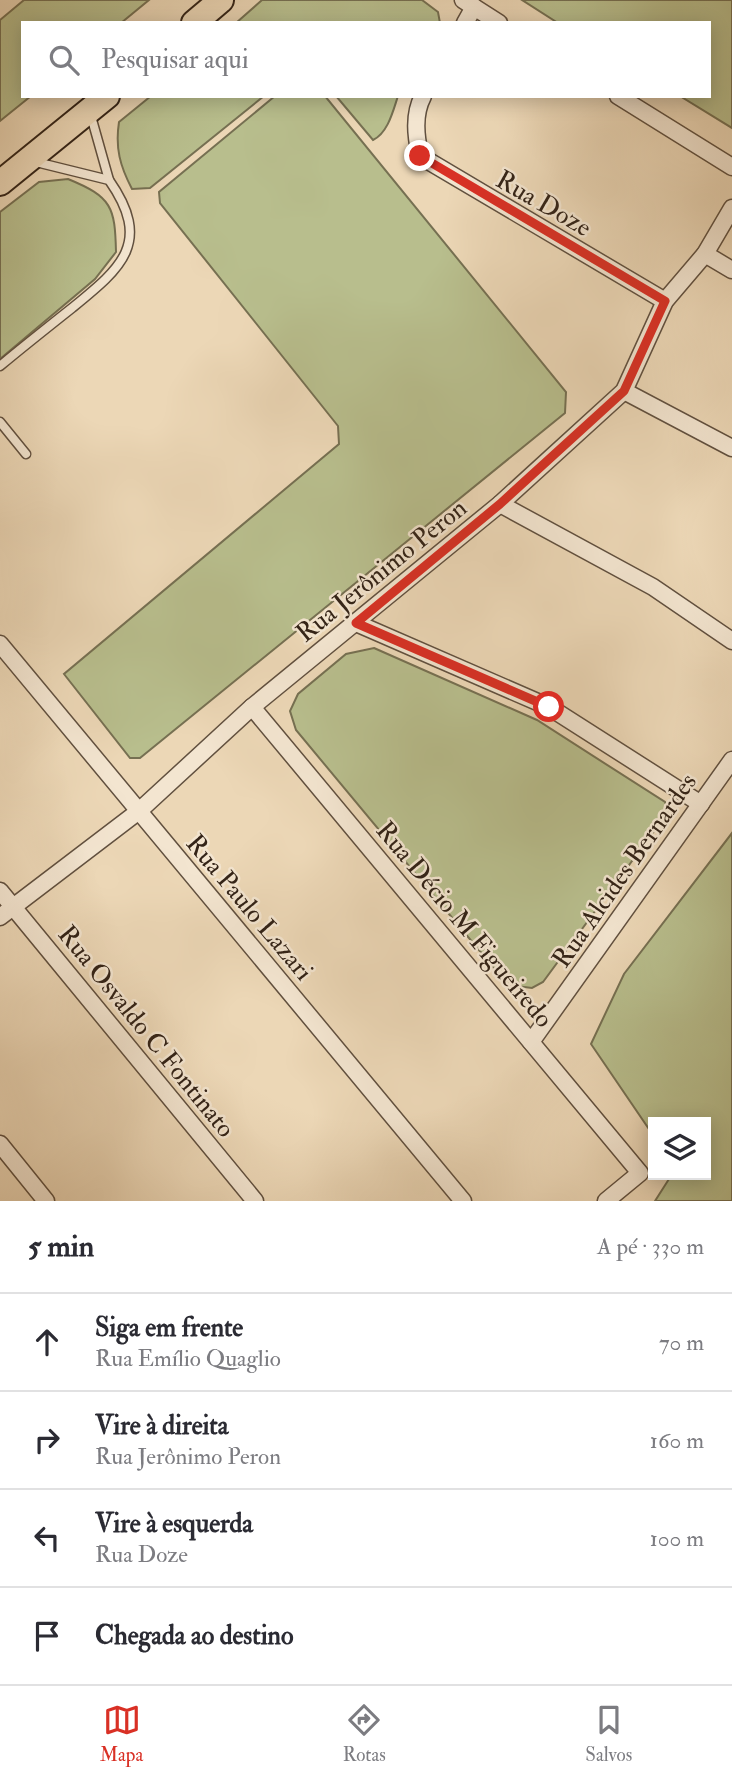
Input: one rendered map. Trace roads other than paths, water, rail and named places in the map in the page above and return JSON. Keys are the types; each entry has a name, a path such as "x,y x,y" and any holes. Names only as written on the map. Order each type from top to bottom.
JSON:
{"main road":[{"path":"196,21 221,0"},
{"path":"0,183 98,104"}],"street":[{"path":"468,4 496,21"},
{"name":"Rua Doze","path":"422,98 418,105 415,134 420,156 439,170 665,301"},
{"path":"621,98 732,167"},
{"name":"Rua Jerônimo Peron","path":"7,912 139,811 252,707 500,504 624,391 665,301 705,254 732,208"},
{"path":"705,254 732,270"},
{"path":"624,391 732,448"},
{"path":"500,504 653,587 732,641"},
{"path":"356,623 549,707 701,804"},
{"name":"Rua Paulo Lazari","path":"0,644 463,1201"},
{"name":"Rua Décio M Figueiredo","path":"252,707 640,1173 606,1201"},
{"name":"Rua Alcides Bernardes","path":"531,1042 732,760"},
{"name":"Rua Osvaldo C Fontinato","path":"0,891 7,912 255,1201"},
{"path":"0,1144 46,1201"}],"lane":[{"path":"0,366 113,274 127,252 130,225 122,199 108,180 98,104"},
{"path":"29,160 108,180"},
{"path":"0,422 26,454"}]}
